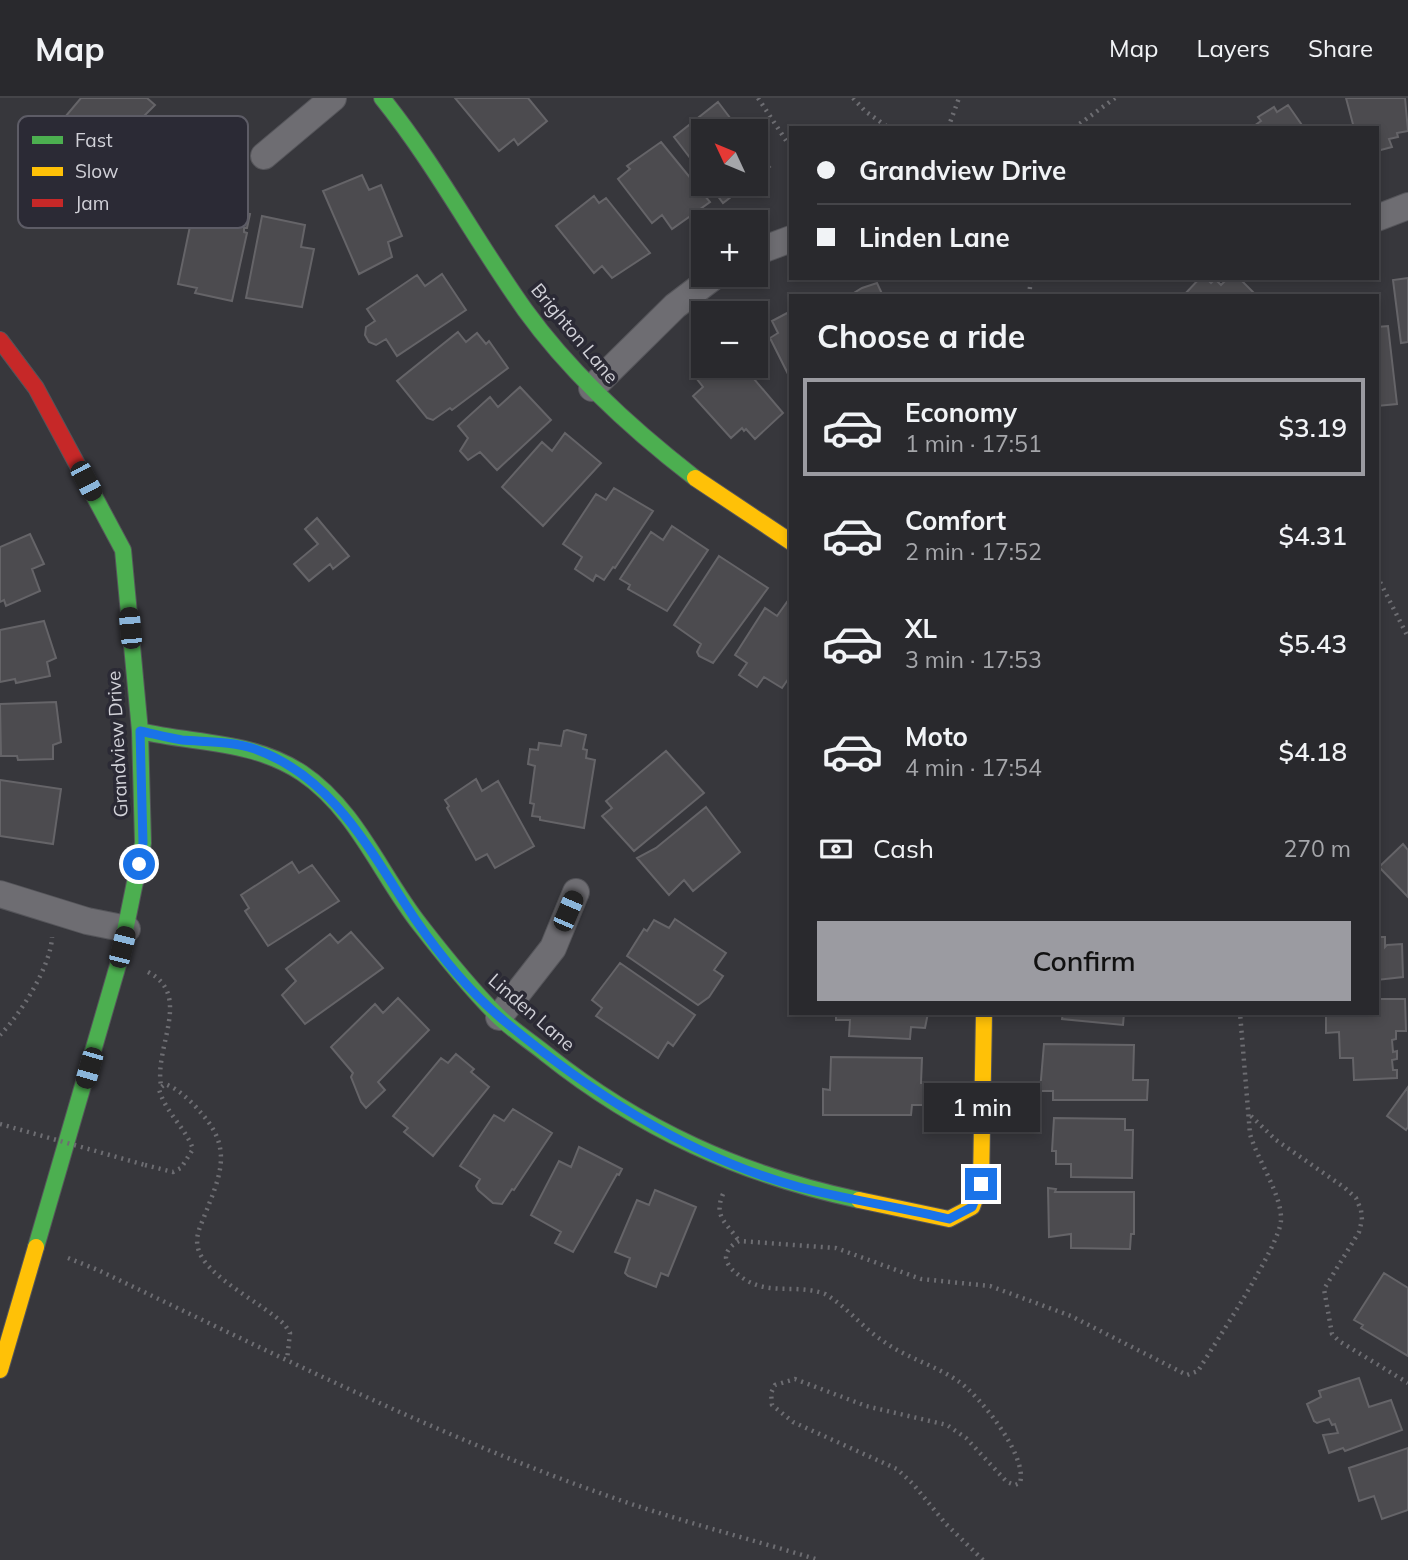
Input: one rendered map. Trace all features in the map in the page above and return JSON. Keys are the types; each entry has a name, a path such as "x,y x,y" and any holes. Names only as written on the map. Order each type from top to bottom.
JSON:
{"street":[{"path":"264,156 333,98"},
{"name":"Brighton Lane","path":"382,98 418,143 526,311 592,388 645,438 695,478 789,541"},
{"path":"1379,217 1408,206"},
{"path":"768,248 789,240"},
{"path":"592,388 675,306 700,287"},
{"name":"Grandview Drive","path":"0,340 36,388 123,551 140,731 143,843 118,965 0,1370"},
{"name":"Linden Lane","path":"140,731 179,740 214,741 254,749 302,773 338,806 361,834 416,920 458,974 499,1017 571,1073 648,1124 736,1165 799,1187 949,1219 972,1207 981,1184 984,1015"},
{"path":"499,1017 553,947 576,892"},
{"path":"0,894 53,908 87,921 127,929"}],"path":[{"path":"758,98 789,145"},
{"path":"853,98 865,111 886,126"},
{"path":"949,126 959,98"},
{"path":"1077,126 1115,98"},
{"path":"1379,580 1408,637"},
{"path":"0,1035 12,1023 33,992 52,944 53,908"},
{"path":"0,1124 173,1172 181,1168 193,1149 162,1100 160,1055 172,1012 167,987 148,971 118,965"},
{"path":"983,1560 946,1524 913,1483 897,1469 793,1422 772,1405 771,1393 775,1385 795,1379 866,1406 947,1425 966,1438 1007,1482 1015,1485 1020,1483 1022,1476 1009,1440 965,1387 864,1329 832,1298 814,1290 775,1290 745,1280 729,1267 726,1258 728,1250 738,1241 835,1248 921,1279 990,1286 1071,1316 1186,1375 1198,1371 1273,1244 1281,1221 1279,1204 1255,1151 1250,1133 1240,1015"},
{"path":"161,1085 172,1087 197,1108 210,1122 220,1144 222,1164 197,1233 198,1250 211,1269 285,1325 290,1333 287,1360"},
{"path":"1250,1116 1276,1140 1356,1198 1362,1220 1359,1231 1324,1289 1332,1334 1339,1342 1408,1383"},
{"path":"736,1165 720,1201 718,1213 738,1241"},
{"path":"37,1247 98,1270 287,1360 506,1457 612,1498 819,1560"}],"building":[{"path":"81,98 147,98 155,105 144,116 66,116"},
{"path":"455,98 528,98 547,121 518,145 514,139 499,151"},
{"path":"1346,98 1405,98 1408,131 1397,133 1398,137 1389,139 1392,147 1379,150 1379,126 1353,126"},
{"path":"718,102 731,119 697,119"},
{"path":"1288,105 1303,126 1254,126 1261,121 1258,117 1274,107 1277,112"},
{"path":"691,123 691,159 674,137"},
{"path":"661,142 691,179 691,196 705,196 710,202 699,210 691,210 691,216 672,229 662,215 652,223 618,179 630,169 627,166"},
{"path":"362,175 369,190 381,185 402,236 388,242 392,257 359,274 323,191"},
{"path":"594,196 599,203 606,198 650,253 612,278 602,266 594,273 556,226"},
{"path":"718,196 732,196 723,203"},
{"path":"262,216 305,225 301,247 314,249 302,307 246,298"},
{"path":"190,228 244,228 247,233 232,301 195,293 197,288 178,284"},
{"path":"442,274 466,310 397,356 386,339 376,345 369,342 365,335 366,327 375,321 367,309 417,275 425,286"},
{"path":"1408,278 1408,342 1401,343 1393,280"},
{"path":"1198,280 1208,280 1211,283 1216,280 1221,285 1226,280 1241,280 1255,294 1185,294"},
{"path":"877,283 882,294 852,294"},
{"path":"789,312 789,376 770,338 778,333 772,321"},
{"path":"1388,326 1397,404 1379,406 1379,327"},
{"path":"458,332 466,342 477,333 486,344 489,341 508,368 452,410 450,408 433,420 427,418 397,381"},
{"path":"696,378 753,378 783,413 755,439 742,428 731,438 693,396 703,387"},
{"path":"520,387 551,420 497,470 480,452 468,460 460,451 468,438 458,426 490,397 498,407"},
{"path":"565,433 601,463 543,526 502,487 542,442 552,451"},
{"path":"614,488 653,511 615,568 613,567 604,580 596,575 593,581 575,569 582,557 563,544 596,494 606,500"},
{"path":"317,518 349,556 333,569 330,564 309,581 294,564 318,544 305,529"},
{"path":"672,526 708,550 667,611 628,589 630,585 620,579 651,532 663,540"},
{"path":"30,534 44,564 32,569 40,591 6,606 4,600 0,602 0,547"},
{"path":"719,556 768,588 713,663 699,656 697,652 701,644 674,625"},
{"path":"787,602 789,604 789,678 782,688 764,677 757,687 739,675 747,663 735,655 765,608 777,616"},
{"path":"44,621 56,658 47,662 50,676 16,683 15,679 0,682 0,630"},
{"path":"56,702 61,742 53,745 53,759 18,760 17,756 1,756 0,704"},
{"path":"564,731 586,735 583,749 587,750 586,758 595,760 584,828 532,816 534,804 530,803 535,766 528,764 530,749 538,750 539,743 561,746"},
{"path":"666,751 704,793 634,851 602,816 612,808 606,801"},
{"path":"476,779 482,791 498,781 534,846 495,868 487,854 476,860 445,800"},
{"path":"0,780 61,789 53,844 0,836"},
{"path":"706,807 740,852 693,891 684,880 669,895 637,858 656,848"},
{"path":"1403,844 1408,850 1408,897 1379,867"},
{"path":"292,862 299,873 312,865 339,901 268,946 245,911 249,908 241,895"},
{"path":"675,919 726,953 714,970 723,976 709,997 698,1005 627,956 644,929 647,931 654,920 669,928"},
{"path":"351,932 383,968 305,1024 282,995 296,981 286,969 330,934 338,943"},
{"path":"1379,937 1385,937 1385,947 1402,944 1403,977 1379,980"},
{"path":"620,963 695,1015 673,1046 668,1042 658,1058 596,1016 602,1008 592,1000"},
{"path":"398,998 429,1030 378,1082 385,1090 366,1108 351,1077 353,1073 331,1047 375,1004 383,1013"},
{"path":"1379,999 1405,999 1406,1031 1396,1031 1396,1039 1392,1040 1393,1052 1397,1051 1397,1059 1392,1060 1393,1070 1397,1070 1397,1078 1354,1080 1353,1058 1340,1058 1339,1032 1326,1033 1326,1015 1379,1015"},
{"path":"836,1015 928,1015 925,1028 911,1027 910,1039 849,1036 850,1020 836,1020"},
{"path":"1063,1015 1124,1015 1123,1025 1062,1019"},
{"path":"1044,1044 1134,1045 1133,1080 1148,1080 1147,1100 1053,1100 1053,1091 1040,1091"},
{"path":"456,1054 474,1069 471,1072 489,1087 433,1156 404,1132 408,1128 393,1116 441,1058 448,1063"},
{"path":"831,1057 922,1058 921,1083 925,1083 925,1105 912,1105 911,1115 823,1115 823,1089 830,1090"},
{"path":"1408,1087 1408,1127 1406,1130 1387,1116"},
{"path":"513,1109 552,1133 514,1190 512,1189 502,1204 493,1203 478,1190 476,1186 480,1179 460,1166 494,1115 504,1121"},
{"path":"1054,1118 1125,1119 1125,1130 1133,1130 1132,1178 1071,1177 1071,1164 1056,1164 1056,1151 1052,1151"},
{"path":"579,1147 622,1169 573,1252 555,1243 561,1232 531,1215 559,1161 571,1167"},
{"path":"1048,1188 1056,1189 1055,1192 1134,1192 1134,1234 1131,1234 1130,1249 1071,1248 1071,1234 1049,1237"},
{"path":"655,1190 696,1207 668,1276 661,1273 656,1287 628,1276 625,1273 630,1258 615,1252 637,1200 649,1205"},
{"path":"1384,1273 1408,1288 1408,1356 1361,1328 1363,1325 1354,1320"},
{"path":"1359,1378 1369,1407 1391,1400 1402,1430 1345,1451 1343,1448 1329,1453 1323,1435 1338,1433 1335,1424 1332,1425 1329,1419 1317,1423 1314,1421 1307,1404 1321,1397 1319,1391"},
{"path":"1408,1448 1408,1510 1382,1519 1374,1496 1359,1501 1349,1468"}],"traffic: fast":[{"path":"382,98 402,123 507,284 543,334 604,400 695,478"},
{"path":"36,1247 118,965 143,843 140,731 123,550 85,479"},
{"path":"140,731 223,744 263,754 302,773 338,805 430,938 477,994 514,1030 582,1081 655,1127 733,1163 816,1190 859,1200"}],"traffic: slow":[{"path":"695,478 789,541"},
{"path":"859,1200 949,1219 972,1207 981,1183 984,1015"},
{"path":"0,1370 36,1247"}],"traffic: jam":[{"path":"0,340 36,388 85,479"}],"route":[{"path":"139,864 143,843 140,731 179,740 214,741 254,749 302,773 338,806 361,834 416,920 458,974 499,1017 571,1073 648,1124 736,1165 799,1187 949,1219 972,1207 981,1184"}]}
